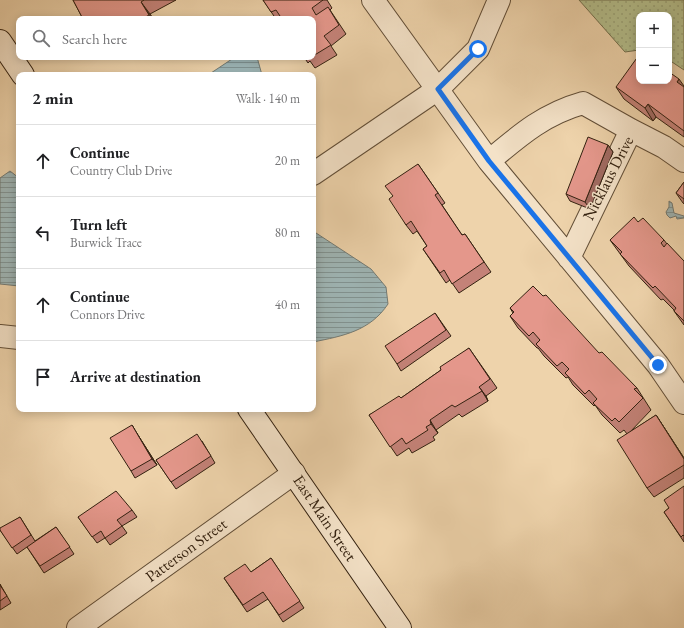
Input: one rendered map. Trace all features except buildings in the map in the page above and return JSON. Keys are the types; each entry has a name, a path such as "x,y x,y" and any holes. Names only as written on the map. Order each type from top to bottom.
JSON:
{"street":[{"path":"374,0 489,161 658,365 684,403"},
{"path":"316,172 438,89 478,49 499,0"},
{"path":"0,41 21,72"},
{"path":"489,161 522,134 544,120 562,109 583,103 631,130"},
{"name":"Nicklaus Drive","path":"569,258 631,130 664,147 684,161"},
{"path":"0,336 16,338"},
{"name":"East Main Street","path":"251,412 400,628"},
{"name":"Patterson Street","path":"78,628 294,473"}],"green space":[{"path":"579,0 684,0 684,70 672,62 672,12 636,12 636,50 625,52"}],"water":[{"path":"230,60 258,60 261,72 212,72"},
{"path":"10,171 16,176 16,286 0,284 0,178"},
{"path":"669,201 672,203 674,213 684,216 684,218 677,219 676,216 670,218 667,215 666,212 669,207"},
{"path":"316,233 371,269 386,287 388,304 381,313 373,320 355,331 316,341"}],"route":[{"path":"478,49 438,89 489,161 658,365"}]}
